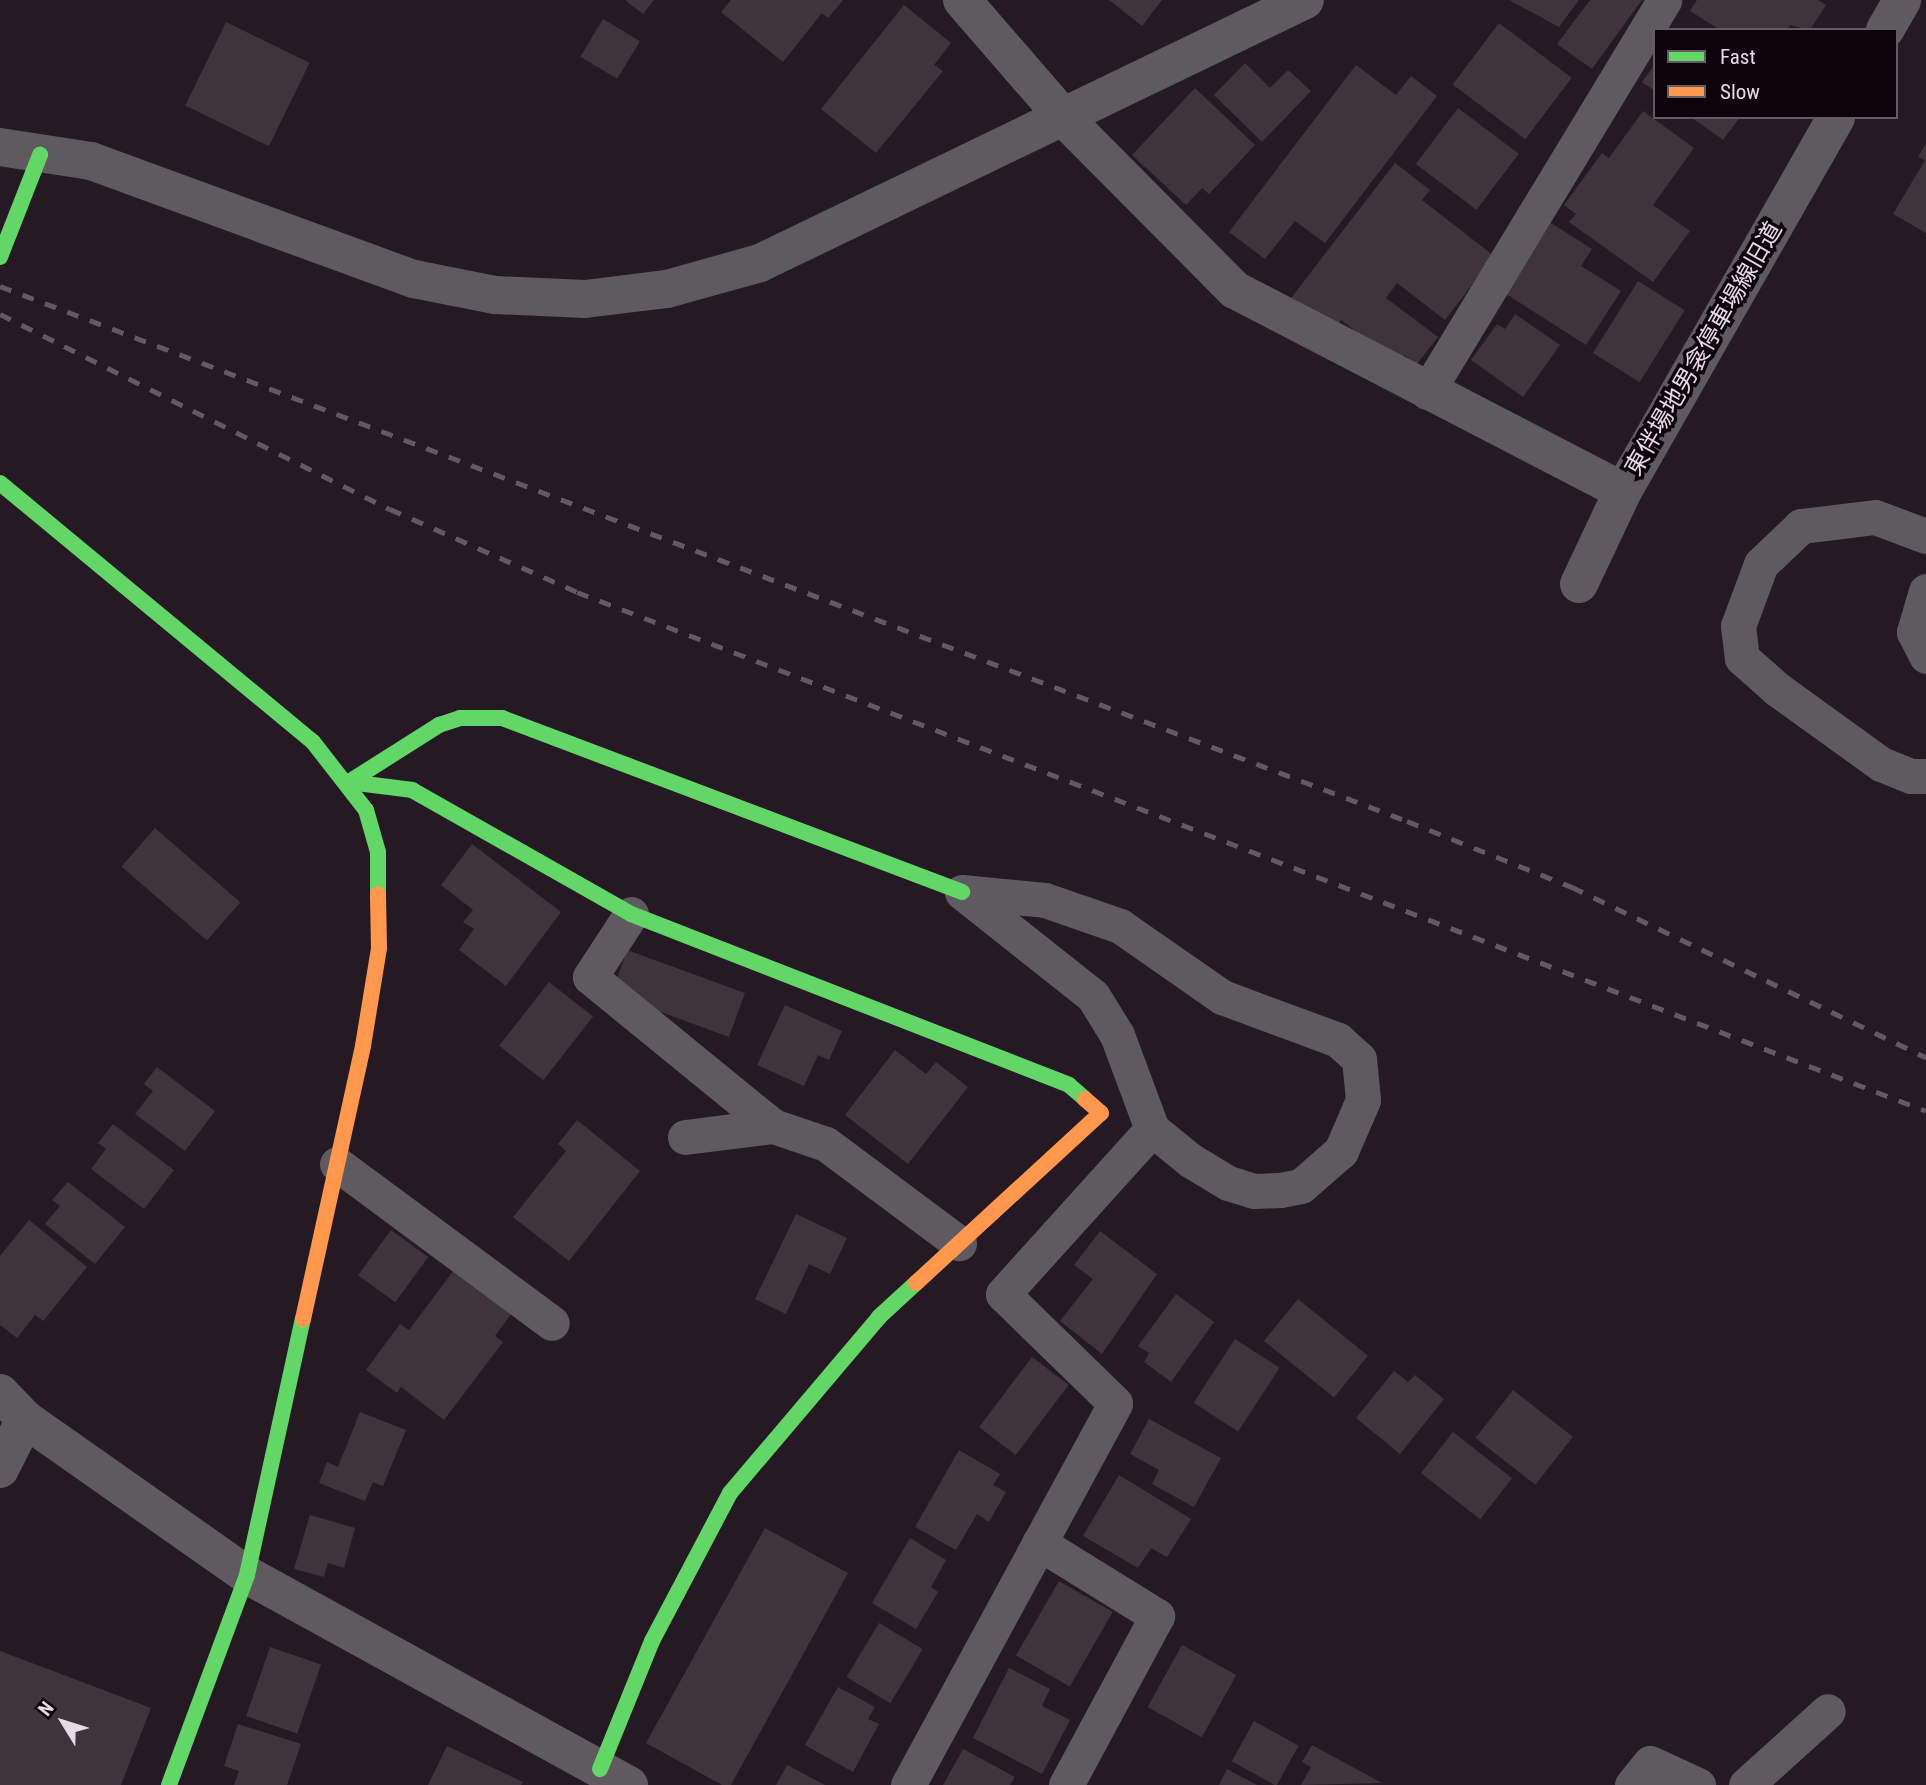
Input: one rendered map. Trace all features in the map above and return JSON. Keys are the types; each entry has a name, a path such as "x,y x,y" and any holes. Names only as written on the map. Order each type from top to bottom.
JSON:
{"street":[{"path":"961,0 1065,119 1235,290 1427,392 1623,491"},
{"path":"0,147 91,161 414,279 495,295 585,299 667,289 760,263 1065,119 1305,0"},
{"path":"1886,28 1902,0"},
{"name":"東伴場地男衾停車場線旧道","path":"1579,584 1623,491 1835,119"},
{"path":"0,257 40,155"},
{"path":"0,483 313,742 349,782 366,810 378,852 379,948 337,1164 247,1575 169,1785"},
{"path":"349,782 439,725 460,718 502,718 962,892"},
{"path":"0,1469 13,1406 247,1575 615,1777 652,1641 730,1493 878,1317 1101,1113 1069,1085 631,914 412,790 349,782"}],"lane":[{"path":"1427,392 1664,0"},
{"path":"1926,536 1875,517 1801,526 1760,564 1738,626 1742,657 1777,689 1881,764 1911,776 1926,776"},
{"path":"1926,591 1914,632 1926,656"},
{"path":"962,892 1045,900 1120,926 1222,997 1338,1040 1359,1059 1363,1100 1341,1151 1301,1186 1254,1191 1228,1183 1152,1129 1117,1035 1093,996 962,892"},
{"path":"631,914 590,977 773,1126 826,1144 958,1243"},
{"path":"685,1137 773,1126"},
{"path":"908,1785 1115,1403 1003,1294 1152,1129"},
{"path":"337,1164 552,1323"},
{"path":"1039,1543 1157,1616 1066,1785"},
{"path":"1746,1785 1828,1711"},
{"path":"1632,1785 1650,1763 1698,1785"}],"building":[{"path":"625,0 654,0 643,14"},
{"path":"731,0 843,0 828,18 822,13 783,62 721,12"},
{"path":"1109,0 1162,0 1142,26"},
{"path":"1509,0 1579,0 1559,27"},
{"path":"1590,0 1642,0 1592,69 1557,44"},
{"path":"1697,0 1818,0 1826,5 1811,28 1790,25 1788,28 1717,28 1690,11"},
{"path":"904,5 951,43 934,65 943,71 876,153 821,109"},
{"path":"603,19 640,41 617,79 580,57"},
{"path":"226,22 310,63 269,146 185,106"},
{"path":"1499,23 1572,78 1525,139 1453,84"},
{"path":"1245,63 1270,88 1288,70 1311,91 1262,142 1214,95"},
{"path":"1356,65 1396,95 1411,76 1437,96 1325,243 1295,221 1265,259 1229,232"},
{"path":"1653,67 1653,90 1642,82"},
{"path":"1195,88 1255,145 1209,194 1202,188 1186,205 1132,155"},
{"path":"1458,108 1519,154 1477,210 1416,164"},
{"path":"1643,111 1694,148 1653,205 1690,231 1653,282 1569,222 1576,214 1564,205 1602,153 1609,158"},
{"path":"1694,119 1739,119 1723,140"},
{"path":"1926,143 1926,233 1893,214 1925,160 1918,157"},
{"path":"1395,163 1430,190 1422,200 1494,256 1445,320 1397,283 1386,298 1438,337 1417,364 1404,355 1398,363 1341,320 1334,331 1291,298"},
{"path":"1551,223 1592,249 1581,266 1621,291 1586,345 1506,294"},
{"path":"1638,281 1685,310 1640,382 1593,353"},
{"path":"1515,314 1560,345 1523,397 1471,360 1497,324 1505,329"},
{"path":"155,828 240,902 207,941 122,866"},
{"path":"472,844 561,912 506,986 459,950 474,929 463,922 473,910 441,885"},
{"path":"627,950 745,993 729,1037 650,1008 617,979"},
{"path":"549,982 593,1016 543,1080 499,1046"},
{"path":"785,1005 842,1031 829,1060 818,1055 804,1086 757,1065"},
{"path":"895,1050 926,1074 936,1062 968,1087 908,1164 845,1115"},
{"path":"157,1067 215,1111 185,1151 135,1114 153,1091 144,1084"},
{"path":"577,1120 640,1171 569,1261 513,1217 566,1151 558,1144"},
{"path":"113,1124 174,1170 144,1209 91,1169 106,1149 98,1143"},
{"path":"68,1182 125,1227 95,1264 45,1224 60,1206 52,1200"},
{"path":"796,1214 847,1238 830,1274 809,1264 786,1314 755,1299"},
{"path":"29,1220 87,1267 43,1321 35,1315 17,1338 0,1325 0,1256"},
{"path":"391,1230 428,1257 395,1302 358,1275"},
{"path":"1100,1231 1157,1274 1102,1354 1060,1321 1093,1279 1074,1265"},
{"path":"454,1270 511,1314 495,1336 503,1342 444,1420 401,1387 397,1393 366,1370 400,1324 409,1330"},
{"path":"1176,1294 1214,1322 1171,1382 1144,1362 1149,1353 1138,1346"},
{"path":"1298,1299 1368,1356 1334,1398 1264,1341"},
{"path":"1235,1339 1279,1368 1238,1432 1194,1403"},
{"path":"1032,1357 1069,1385 1016,1455 979,1427"},
{"path":"1394,1371 1408,1382 1415,1375 1444,1399 1400,1454 1356,1418"},
{"path":"1513,1390 1573,1437 1535,1485 1475,1438"},
{"path":"360,1412 406,1430 383,1486 373,1482 365,1501 319,1483 327,1462 338,1467"},
{"path":"1149,1419 1221,1458 1194,1507 1152,1484 1159,1470 1130,1454"},
{"path":"1453,1432 1512,1478 1480,1519 1421,1473"},
{"path":"959,1450 1000,1474 993,1485 1006,1492 989,1522 977,1514 956,1550 915,1527"},
{"path":"1119,1475 1191,1519 1167,1557 1151,1548 1138,1568 1083,1536"},
{"path":"310,1515 355,1528 344,1568 328,1563 324,1577 294,1569"},
{"path":"765,1528 848,1573 731,1785 722,1785 646,1743"},
{"path":"910,1538 946,1560 931,1587 938,1592 916,1629 872,1603"},
{"path":"1059,1581 1113,1612 1070,1686 1016,1655"},
{"path":"879,1623 923,1649 890,1703 847,1677"},
{"path":"1182,1645 1236,1675 1202,1737 1148,1707"},
{"path":"270,1647 321,1665 297,1734 246,1716"},
{"path":"0,1651 151,1708 121,1785 0,1785"},
{"path":"1009,1668 1050,1689 1042,1706 1070,1720 1042,1774 973,1738"},
{"path":"838,1687 875,1707 868,1719 879,1724 853,1772 805,1745"},
{"path":"1254,1721 1299,1746 1277,1785 1232,1761"},
{"path":"238,1724 301,1744 287,1785 234,1785 239,1771 224,1766"},
{"path":"1312,1745 1382,1783 1301,1785 1311,1767 1302,1762"},
{"path":"447,1746 523,1782 521,1785 428,1785"},
{"path":"963,1749 1015,1777 1010,1785 943,1785"},
{"path":"787,1765 825,1785 776,1785"},
{"path":"1227,1769 1257,1785 1219,1785"}],"railway":[{"path":"0,286 1407,821 1572,887 1926,1057"},
{"path":"0,314 390,509 577,592 1926,1111"}],"traffic: fast":[{"path":"0,257 40,155"},
{"path":"0,483 313,742 366,810 378,852 378,894"},
{"path":"349,782 439,725 460,718 502,718 962,892"},
{"path":"349,782 412,790 631,914 1069,1085 1085,1099"},
{"path":"600,1769 652,1641 730,1493 879,1317 916,1283"},
{"path":"169,1785 247,1575 303,1319"}],"traffic: slow":[{"path":"303,1319 363,1046 379,948 378,894"},
{"path":"916,1283 1101,1113 1085,1099"}]}
